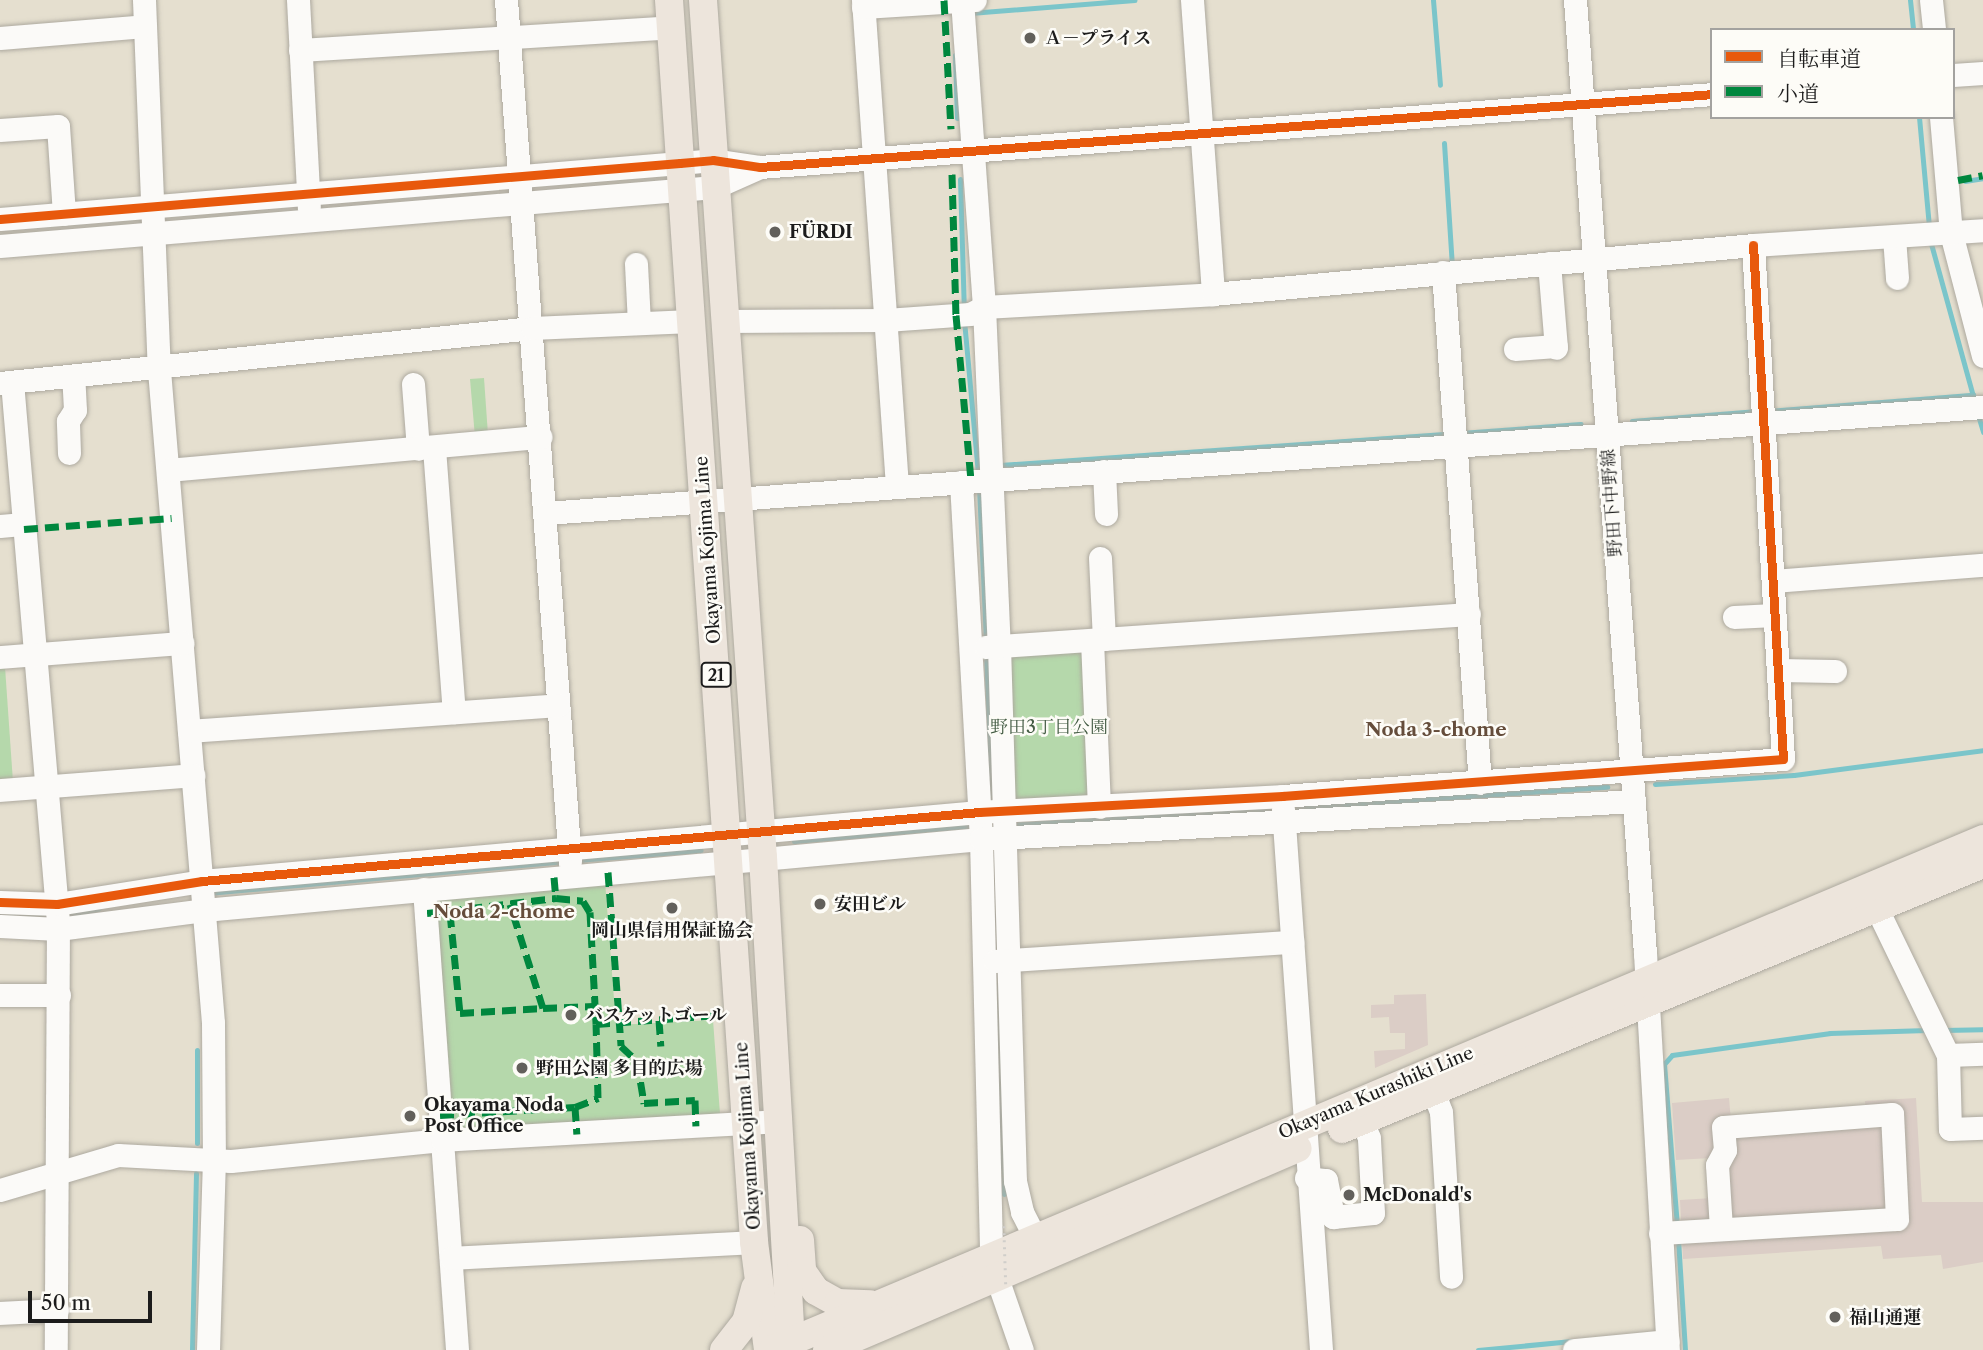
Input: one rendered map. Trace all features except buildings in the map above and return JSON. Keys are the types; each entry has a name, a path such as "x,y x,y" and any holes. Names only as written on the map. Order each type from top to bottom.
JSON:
{"main road":[{"name":"Okayama Kojima Line","path":"703,0 762,844 778,1121 780,1348"},
{"name":"Okayama Kojima Line","path":"670,14 754,1242 757,1274 780,1348"},
{"name":"Okayama Kurashiki Line","path":"780,1348 880,1302 998,1273 1034,1236 1304,1135 1362,1121 1433,1091 1983,839"},
{"name":"Okayama Kurashiki Line","path":"841,1347 1304,1135 1646,992 1877,909 1983,864"},
{"path":"778,1121 794,1167 807,1281 838,1303 880,1302"},
{"path":"724,1350 746,1322 757,1274"}],"street":[{"path":"144,0 159,370 213,1023 214,1159 208,1350"},
{"path":"298,0 309,218"},
{"path":"506,0 541,438 570,862"},
{"path":"1192,0 1213,294"},
{"name":"野田下中野線","path":"1575,0 1646,992 1672,1232 1668,1345"},
{"path":"1931,0 1934,28"},
{"path":"897,486 863,4 962,4 970,149 971,312 997,961 998,1273 1021,1350"},
{"path":"300,50 509,36 670,14"},
{"path":"0,38 145,26"},
{"path":"1955,75 1983,73"},
{"path":"0,219 519,176 714,174 760,167 970,149 1710,94"},
{"path":"1941,119 1936,234 1976,301 1983,356"},
{"path":"0,130 58,126 64,214"},
{"path":"0,246 522,202 681,176"},
{"path":"726,321 886,320 1213,294 1753,245 1983,230"},
{"path":"1894,237 1897,278"},
{"path":"0,926 203,895 762,844 993,826 1283,809 1480,783 1783,759 1753,245"},
{"path":"1515,349 1556,347 1549,263"},
{"path":"636,264 639,323"},
{"path":"1450,271 1456,438 1480,783"},
{"path":"56,1350 59,1170 58,916 24,524 6,382 159,370 532,328 691,321"},
{"path":"69,453 68,422 75,410 73,376"},
{"path":"413,384 426,449 454,712"},
{"path":"546,513 1104,471 1456,438 1607,434 1764,414 1978,407"},
{"path":"168,470 541,438"},
{"path":"1104,471 1106,514"},
{"path":"0,526 24,524"},
{"path":"1098,807 1100,558"},
{"path":"1773,580 1983,565"},
{"path":"986,647 1469,614"},
{"path":"1734,617 1774,615"},
{"path":"0,657 182,643"},
{"path":"1778,670 1835,671"},
{"path":"189,731 558,705"},
{"path":"0,790 193,775"},
{"path":"993,826 1098,807 1283,809 1634,801"},
{"path":"1283,809 1306,1178 1321,1350"},
{"path":"203,895 424,889 570,862"},
{"path":"424,889 457,1350"},
{"path":"0,902 58,916"},
{"path":"1877,909 1938,1039 1950,1129 1983,1128"},
{"path":"997,961 1292,942"},
{"path":"997,961 1015,1181 1022,1212 1034,1236"},
{"path":"0,995 58,995"},
{"path":"1938,1039 1983,1054"},
{"path":"1433,1091 1441,1112 1451,1277"},
{"path":"1672,1232 1897,1219 1892,1114 1723,1128 1725,1150 1717,1166 1721,1229"},
{"path":"0,1189 118,1155 214,1159 442,1140 778,1121"},
{"path":"1306,1178 1326,1180 1328,1210 1333,1217 1373,1213 1369,1138 1362,1121"},
{"path":"451,1258 754,1242"},
{"path":"0,1313 57,1310"},
{"path":"1574,1350 1668,1345"}],"path":[{"path":"998,1273 1003,1226"}],"shaded area":[{"path":"1426,994 1428,1045 1375,1068 1374,1051 1405,1049 1405,1033 1390,1033 1389,1017 1371,1018 1371,1005 1394,1004 1394,995"},
{"path":"1729,1098 1731,1121 1866,1112 1865,1101 1916,1098 1922,1202 1983,1202 1983,1262 1943,1269 1941,1255 1883,1259 1881,1246 1683,1259 1680,1200 1713,1198 1711,1158 1676,1160 1672,1103"}],"green space":[{"path":"484,378 488,435 475,437 470,379"},
{"name":"野田3丁目公園","path":"1081,649 1087,655 1092,796 1011,800 1006,659 1011,654"},
{"path":"5,667 13,782 0,783 0,668"},
{"path":"605,881 616,1025 713,1020 720,1114 461,1130 452,1122 436,895"}],"waterway":[{"path":"970,13 1134,0"},
{"path":"1433,0 1440,85"},
{"path":"1910,0 1913,28"},
{"path":"955,55 957,118"},
{"path":"1919,119 1929,227"},
{"path":"1444,143 1452,266"},
{"path":"1965,181 1983,178"},
{"path":"960,179 964,310"},
{"path":"1930,240 1973,396"},
{"path":"964,320 978,474"},
{"path":"1768,411 1973,395"},
{"path":"1632,421 1758,411"},
{"path":"1977,412 1983,432"},
{"path":"1461,433 1581,424"},
{"path":"1000,465 1448,434"},
{"path":"979,487 986,642"},
{"path":"986,651 992,799"},
{"path":"1655,784 1794,775 1983,750"},
{"path":"1289,808 1607,787"},
{"path":"1010,825 1276,809"},
{"path":"794,841 976,825"},
{"path":"577,860 701,850"},
{"path":"208,893 564,861"},
{"path":"63,915 98,909"},
{"path":"0,914 53,916"},
{"path":"998,984 1004,1194"},
{"path":"1944,1030 1983,1029"},
{"path":"1677,1226 1664,1064 1672,1055 1830,1033 1927,1030"},
{"path":"197,1050 197,1143"},
{"path":"192,1350 196,1173"},
{"path":"1678,1239 1685,1350"},
{"path":"1478,1350 1572,1341"}],"marked path":[{"path":"944,0 951,129"},
{"path":"952,174 956,315 971,481"},
{"path":"1958,180 1983,175"},
{"path":"24,529 172,518"},
{"path":"608,872 621,1046 637,1061 644,1103 695,1100 696,1126"},
{"path":"554,877 556,898 583,901 590,912 596,1024 719,1015"},
{"path":"427,913 556,898"},
{"path":"450,913 460,1013 543,1008 510,904"},
{"path":"543,1008 594,1006"},
{"path":"659,1020 661,1046"},
{"path":"575,1107 598,1098 596,1024"},
{"path":"440,1115 575,1107 577,1134"}],"cycle path":[{"path":"0,219 713,160 760,167 1710,94"},
{"path":"0,902 57,904 202,881 979,812 1283,796 1783,759 1753,245"}],"place":[{"name":"Ａ－プライス","path":"1030,38"},
{"name":"FÜRDI","path":"775,232"},
{"name":"安田ビル","path":"820,904"},
{"name":"岡山県信用保証協会","path":"672,908"},
{"name":"バスケットゴール","path":"571,1015"},
{"name":"野田公園 多目的広場","path":"522,1068"},
{"name":"Okayama Noda Post Office","path":"410,1116"},
{"name":"McDonald's","path":"1349,1195"},
{"name":"福山通運","path":"1835,1317"}],"district":[{"name":"Noda 3-chome","path":"1436,730"},
{"name":"Noda 2-chome","path":"504,912"}]}
